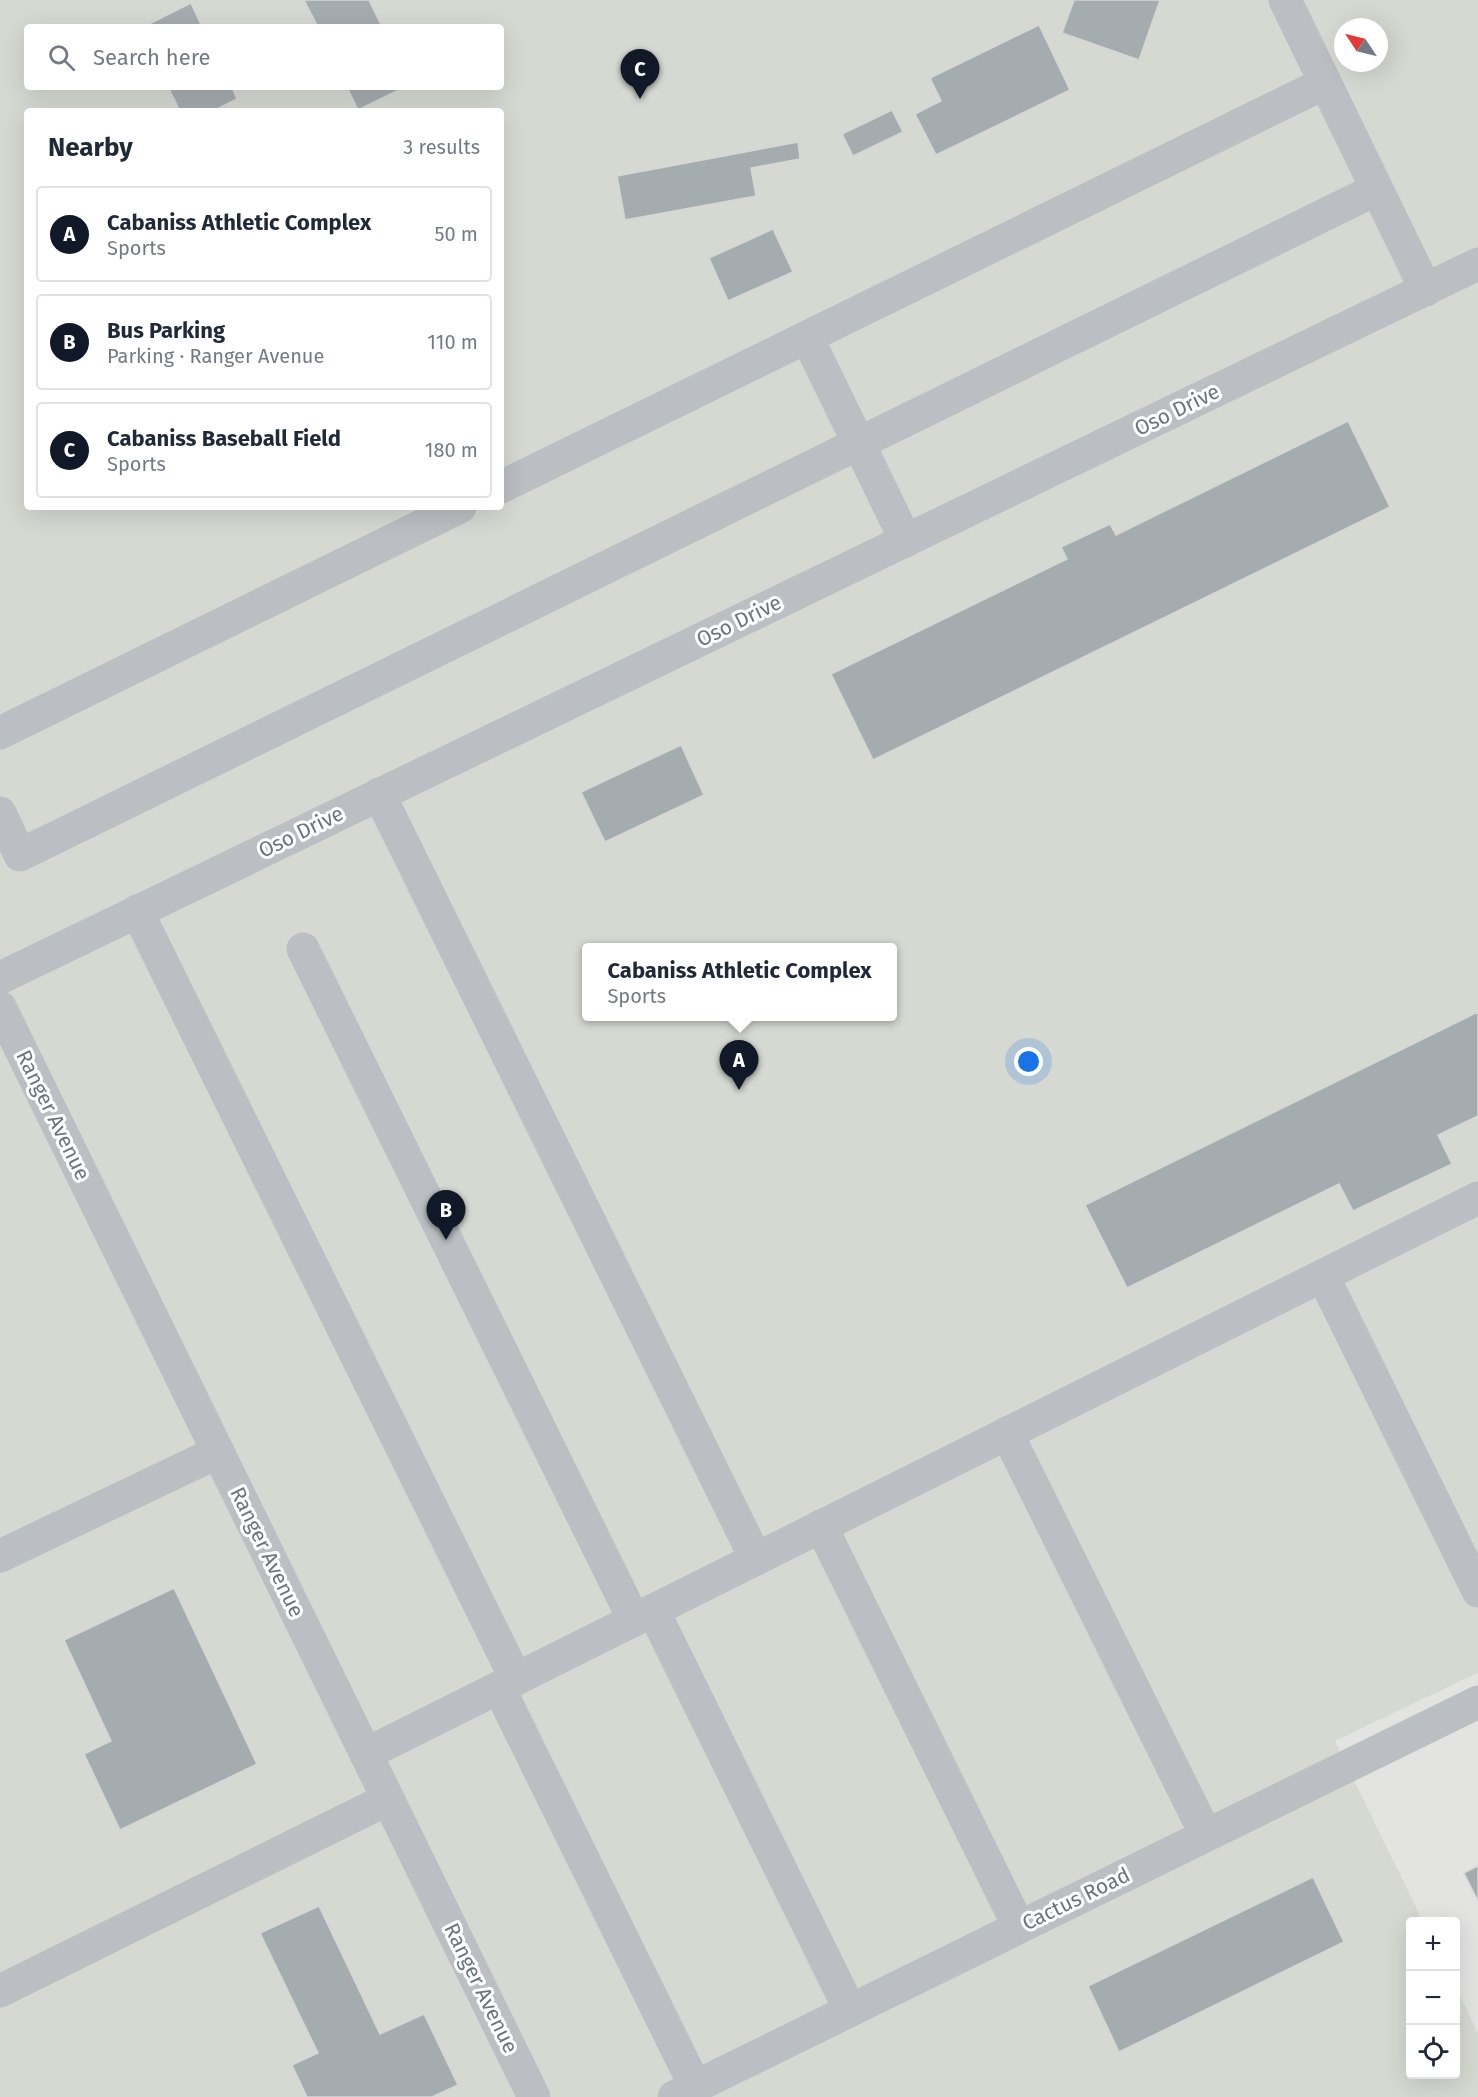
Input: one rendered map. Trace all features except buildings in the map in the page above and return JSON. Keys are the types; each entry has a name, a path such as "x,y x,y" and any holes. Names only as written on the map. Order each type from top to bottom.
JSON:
{"street":[{"path":"1285,0 1426,290"},
{"path":"504,486 1326,83"},
{"path":"0,813 20,855 1377,189"},
{"name":"Oso Drive","path":"0,978 1478,264"},
{"path":"807,337 906,540"},
{"path":"0,733 454,510"},
{"path":"379,794 756,1558"},
{"path":"137,911 507,1683 685,2092"},
{"path":"303,948 643,1615 850,2010"},
{"name":"Ranger Avenue","path":"0,1007 534,2097"},
{"path":"366,1754 1478,1198"},
{"path":"1323,1276 1478,1591"},
{"path":"1007,1433 1206,1835"},
{"path":"0,1556 218,1452"},
{"path":"821,1526 1019,1927"},
{"name":"Cactus Road","path":"685,2092 1478,1702"},
{"path":"0,1991 388,1799"}],"shaded area":[{"path":"0,0 1478,0 1478,1673 1335,1741 1421,1917 1406,1917 1406,2079 1460,2079 1460,1995 1478,2033 1478,2097 0,2097"},
{"path":"1478,1673 1478,2033 1460,1995 1460,1917 1421,1917 1335,1741"}],"place":[{"name":"Cabaniss Baseball Field","path":"640,99"},
{"name":"Cabaniss Athletic Complex","path":"739,1090"},
{"name":"Bus Parking","path":"446,1240"}]}
